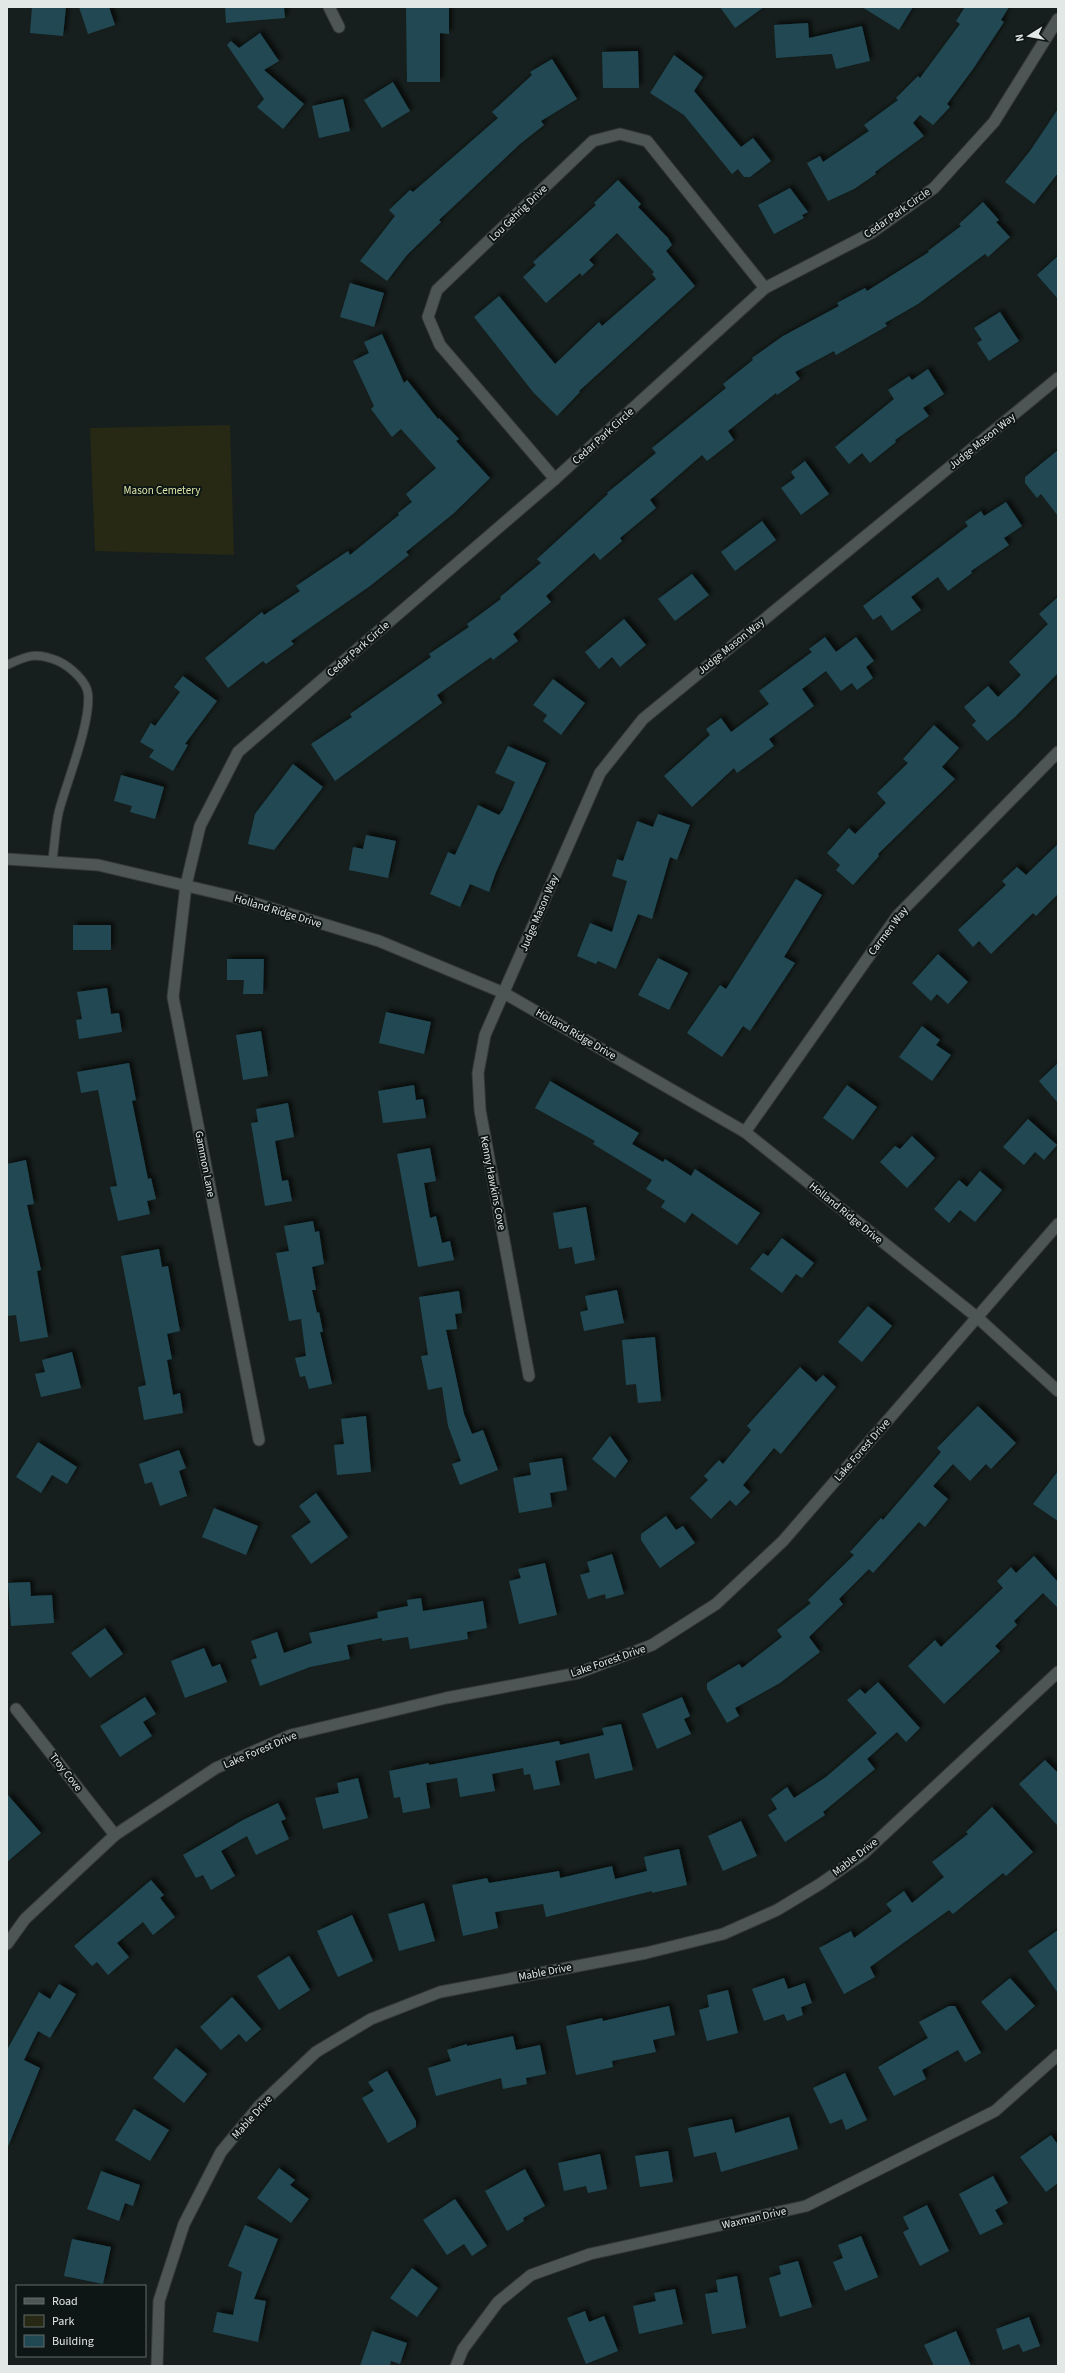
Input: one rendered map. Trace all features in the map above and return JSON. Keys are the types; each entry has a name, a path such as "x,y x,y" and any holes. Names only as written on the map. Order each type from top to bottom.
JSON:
{"street":[{"path":"329,7 340,27"},
{"name":"Cedar Park Circle","path":"186,885 200,826 238,752 555,479 765,288 871,233 934,188 994,122 1058,19"},
{"name":"Lou Gehrig Drive","path":"555,479 440,345 428,317 437,290 593,141 620,134 647,141 765,288"},
{"name":"Judge Mason Way","path":"504,993 600,773 642,718 1058,378"},
{"name":"Carmen Way","path":"745,1132 898,915 1058,752"},
{"name":"Holland Ridge Drive","path":"7,859 98,865 234,897 379,941 504,993 745,1132 978,1318 1058,1391"},
{"name":"Gammon Lane","path":"186,885 173,997 258,1440"},
{"name":"Kenny Hawkins Cove","path":"504,993 485,1035 478,1073 480,1110 529,1376"},
{"name":"Lake Forest Drive","path":"7,1944 25,1919 115,1835 216,1768 291,1735 446,1698 578,1673 652,1645 716,1604 783,1541 1058,1224"},
{"name":"Mable Drive","path":"157,2366 159,2301 184,2224 221,2152 260,2105 316,2052 371,2019 440,1992 646,1953 723,1934 778,1910 820,1884 862,1854 1058,1672"},
{"name":"Troy Cove","path":"16,1709 115,1835"},
{"name":"Waxman Drive","path":"456,2366 463,2349 498,2302 531,2276 590,2254 806,2206 995,2111 1058,2054"}],"lane":[{"path":"7,665 21,658 43,654 65,664 78,677 88,692 88,712 59,813 52,862"}],"green space":[{"name":"Mason Cemetery","path":"230,425 234,555 95,551 90,428"}],"building":[{"path":"32,7 66,7 63,36 30,33"},
{"path":"79,7 109,7 115,25 88,34"},
{"path":"225,7 284,7 285,18 226,23"},
{"path":"406,7 449,7 449,34 440,33 440,82 407,82"},
{"path":"720,7 764,7 735,28"},
{"path":"862,7 913,7 899,30"},
{"path":"965,7 1009,7 1001,20 1004,22 973,69 947,104 950,107 933,125 920,115 913,123 924,136 875,172 876,174 854,189 828,201 807,163 820,156 823,162 869,131 864,125 898,100 896,98 918,76 920,78 960,24 956,21"},
{"path":"808,23 809,38 862,26 870,61 836,69 832,54 776,58 774,25"},
{"path":"260,33 279,61 264,70 304,104 283,129 257,107 264,99 227,45 231,41 239,48"},
{"path":"638,51 639,88 603,88 602,52"},
{"path":"674,55 703,77 694,91 741,147 753,138 771,161 750,177 744,177 738,169 732,174 684,115 650,93"},
{"path":"552,59 577,99 541,121 544,125 520,144 439,220 441,222 407,255 387,281 360,261 395,216 389,210 410,190 413,192 498,118 492,112 532,75 530,72"},
{"path":"393,82 410,111 382,128 364,100"},
{"path":"343,99 350,131 319,138 312,106"},
{"path":"1058,109 1058,173 1034,204 1005,182 1030,151"},
{"path":"618,180 641,204 638,207 668,238 672,245 666,251 695,286 579,391 580,392 557,416 533,392 474,317 499,296 555,364 599,322 602,326 656,279 652,274 654,272 617,233 589,260 594,265 582,276 580,273 546,303 523,277 536,265 533,262 596,205 594,203"},
{"path":"790,188 808,212 802,215 804,218 774,234 758,205"},
{"path":"983,202 999,220 996,222 1010,237 988,257 985,254 918,304 885,323 887,326 836,355 834,351 795,372 800,379 777,395 776,393 728,431 734,440 707,461 702,455 650,500 656,508 620,538 622,541 600,560 594,553 546,596 551,602 513,634 518,641 493,660 491,657 437,695 442,703 335,781 311,744 352,717 350,714 431,657 429,654 469,627 467,624 501,599 500,597 541,563 537,559 608,494 607,493 656,453 652,448 726,388 723,384 753,360 752,358 783,336 839,306 837,303 865,288 867,291 929,252 928,251 961,226 959,224"},
{"path":"1058,256 1058,299 1037,275"},
{"path":"350,283 384,293 374,327 340,317"},
{"path":"1000,312 1019,341 989,361 977,343 982,340 974,328"},
{"path":"382,334 404,383 407,380 438,419 439,418 459,439 456,441 490,478 454,513 406,552 409,555 370,586 291,641 294,644 266,664 263,661 228,688 205,658 262,612 264,615 300,591 296,586 348,551 350,555 399,515 398,513 412,502 406,494 436,468 401,429 392,437 371,409 374,406 353,361 369,353 364,342"},
{"path":"928,369 944,394 923,408 929,416 895,440 896,442 870,463 862,453 849,464 835,447 894,399 888,390 909,376 912,380"},
{"path":"1058,450 1058,516 1041,494 1037,498 1025,483 1025,477"},
{"path":"805,461 829,494 801,515 781,488 795,478 791,472"},
{"path":"1006,502 1022,526 1004,538 1009,545 971,571 972,573 948,591 938,577 911,597 921,610 892,631 881,615 873,620 863,606 968,526 965,522 981,511 984,516"},
{"path":"762,521 776,540 735,571 721,552"},
{"path":"692,574 709,595 675,621 658,599"},
{"path":"1058,597 1058,673 1015,717 987,741 972,725 976,721 964,707 988,686 998,697 1021,675 1009,662 1048,624 1039,614"},
{"path":"624,619 646,645 620,667 612,657 599,669 585,652"},
{"path":"825,637 836,652 856,637 874,661 866,667 873,678 857,690 852,683 841,691 826,671 802,689 814,706 769,739 774,746 737,773 734,768 692,807 664,776 710,735 706,729 721,718 731,732 769,704 759,691 812,652 809,649"},
{"path":"183,676 217,701 185,744 188,745 173,771 149,757 154,750 140,742 151,723 155,726 180,692 174,687"},
{"path":"553,679 585,703 561,735 543,721 547,715 533,705"},
{"path":"934,725 959,748 942,767 955,779 878,854 879,856 853,885 836,870 840,865 827,853 849,828 855,834 886,803 877,793 908,763 903,759"},
{"path":"508,746 546,763 496,872 489,892 470,884 460,907 430,894 448,852 455,855 478,805 499,815 503,810 515,782 495,773"},
{"path":"293,764 323,787 274,850 248,844 255,814"},
{"path":"121,775 164,787 155,819 130,812 132,806 114,801"},
{"path":"658,814 690,825 677,860 670,857 652,919 638,914 616,969 598,961 596,964 577,956 590,923 612,932 627,881 612,876 617,859 623,861 637,821 653,827"},
{"path":"366,835 396,841 388,878 349,870 353,847 363,849"},
{"path":"1058,844 1058,894 1036,916 1033,913 991,954 979,941 973,947 958,930 1006,885 1002,881 1017,867 1026,875"},
{"path":"796,879 822,895 784,957 795,963 750,1031 743,1026 722,1057 687,1033 720,985 726,989"},
{"path":"73,925 111,925 111,950 73,950"},
{"path":"938,954 968,982 948,1004 937,994 931,1001 912,983"},
{"path":"658,958 688,973 669,1010 638,995"},
{"path":"227,959 264,959 263,994 243,994 244,980 227,980"},
{"path":"107,988 111,1014 119,1013 122,1032 79,1039 76,1020 82,1019 77,992"},
{"path":"386,1012 431,1022 424,1054 379,1043"},
{"path":"922,1026 940,1040 936,1045 951,1055 932,1081 899,1057"},
{"path":"261,1031 268,1076 243,1080 236,1035"},
{"path":"129,1063 136,1100 132,1101 148,1179 151,1178 156,1199 147,1201 150,1214 118,1221 110,1187 117,1186 98,1090 81,1093 77,1072"},
{"path":"1058,1063 1058,1103 1039,1081"},
{"path":"550,1081 639,1133 632,1144 663,1162 665,1159 691,1176 695,1169 760,1213 737,1245 692,1213 685,1223 661,1207 665,1201 646,1189 652,1180 593,1144 595,1141 535,1108"},
{"path":"414,1085 416,1100 423,1099 426,1118 383,1123 378,1091"},
{"path":"847,1085 877,1107 853,1140 823,1118"},
{"path":"288,1103 294,1137 275,1141 282,1181 288,1180 292,1201 265,1206 251,1123 258,1122 256,1109"},
{"path":"1028,1119 1057,1145 1044,1160 1035,1152 1024,1165 1003,1147"},
{"path":"912,1136 935,1158 907,1188 880,1162 895,1146 900,1149"},
{"path":"430,1148 436,1181 424,1183 430,1218 436,1216 442,1243 450,1241 454,1260 418,1267 397,1154"},
{"path":"26,1160 34,1204 27,1205 41,1270 37,1271 48,1337 20,1342 16,1315 7,1316 7,1164"},
{"path":"980,1171 1002,1190 975,1222 960,1210 949,1223 934,1209 959,1180 967,1187"},
{"path":"586,1207 595,1260 575,1264 572,1247 559,1249 553,1213"},
{"path":"313,1221 315,1232 319,1231 324,1264 312,1267 316,1290 312,1290 317,1313 319,1312 323,1332 320,1332 332,1384 309,1389 305,1376 300,1377 295,1358 306,1356 301,1319 289,1321 276,1253 289,1251 284,1226"},
{"path":"782,1238 814,1263 802,1278 796,1274 782,1293 750,1269 763,1253 768,1256"},
{"path":"159,1249 162,1267 168,1266 180,1331 167,1334 172,1359 167,1360 173,1395 180,1393 183,1413 144,1420 138,1387 146,1385 121,1256"},
{"path":"617,1290 624,1323 584,1331 580,1312 588,1310 585,1296"},
{"path":"459,1291 462,1313 455,1314 457,1329 446,1330 464,1414 472,1434 483,1430 498,1470 460,1485 452,1464 461,1461 448,1426 442,1387 428,1390 421,1356 428,1355 419,1297"},
{"path":"868,1306 892,1326 862,1362 838,1342"},
{"path":"655,1337 661,1401 638,1403 636,1384 626,1385 622,1340"},
{"path":"72,1352 81,1388 41,1397 35,1374 45,1372 42,1360"},
{"path":"800,1367 816,1382 823,1375 836,1387 781,1454 774,1448 743,1485 750,1492 736,1506 730,1500 711,1519 690,1498 708,1480 704,1476 719,1460 723,1464 751,1430 747,1426"},
{"path":"978,1406 1016,1443 991,1469 986,1464 970,1481 953,1464 933,1486 948,1499 925,1527 919,1522 873,1573 869,1569 839,1599 843,1604 809,1637 820,1652 780,1683 735,1708 739,1716 727,1723 707,1689 707,1683 739,1664 742,1668 782,1637 777,1630 811,1603 808,1600 854,1555 850,1552 881,1518 883,1520 941,1452 937,1448"},
{"path":"366,1416 371,1472 337,1475 334,1445 344,1444 341,1419"},
{"path":"610,1436 628,1461 615,1478 592,1459"},
{"path":"38,1442 77,1467 67,1484 52,1475 41,1493 16,1477"},
{"path":"179,1450 186,1468 179,1471 187,1496 160,1506 152,1482 145,1484 139,1464"},
{"path":"562,1458 567,1490 550,1493 552,1507 519,1513 513,1478 531,1475 529,1463"},
{"path":"1058,1471 1058,1521 1033,1504"},
{"path":"316,1493 348,1537 311,1564 291,1536 311,1522 299,1506"},
{"path":"214,1508 258,1526 246,1555 202,1537"},
{"path":"666,1516 676,1530 683,1526 695,1543 660,1568 641,1540 641,1534"},
{"path":"612,1554 624,1594 606,1599 605,1594 588,1599 580,1575 590,1572 587,1562"},
{"path":"1034,1556 1058,1582 1058,1608 1043,1593 1014,1621 1017,1625 995,1646 1000,1651 944,1704 908,1666 935,1640 941,1647 1003,1588 997,1581 1011,1567 1016,1573"},
{"path":"545,1563 557,1615 519,1624 509,1581 521,1578 518,1569"},
{"path":"30,1582 31,1596 52,1595 54,1623 11,1626 8,1583"},
{"path":"421,1598 423,1611 483,1601 487,1628 467,1632 468,1639 410,1649 408,1637 382,1641 382,1638 347,1645 350,1659 310,1667 260,1686 251,1660 257,1658 251,1641 277,1632 284,1653 312,1643 309,1633 378,1618 377,1612 408,1606 407,1600"},
{"path":"105,1628 123,1654 90,1678 71,1653"},
{"path":"204,1648 212,1667 220,1664 227,1682 185,1698 171,1661"},
{"path":"878,1682 920,1728 906,1742 897,1732 867,1759 875,1769 823,1812 825,1815 785,1842 768,1815 777,1809 771,1799 787,1787 794,1798 826,1777 877,1733 847,1700 860,1689 865,1694"},
{"path":"145,1697 156,1714 143,1722 152,1736 120,1757 100,1726"},
{"path":"682,1697 690,1716 684,1719 691,1734 657,1749 642,1714"},
{"path":"621,1724 633,1770 595,1779 589,1753 555,1761 560,1785 534,1790 530,1774 524,1775 523,1768 492,1774 495,1791 460,1797 457,1778 426,1783 430,1808 403,1813 400,1797 394,1798 389,1771 559,1741 560,1745 604,1735 602,1728"},
{"path":"1045,1760 1058,1773 1058,1826 1019,1784"},
{"path":"358,1778 368,1818 323,1829 315,1798 339,1793 337,1783"},
{"path":"7,1794 41,1833 7,1862"},
{"path":"278,1803 286,1819 281,1821 289,1839 256,1855 247,1836 221,1851 235,1876 211,1890 203,1875 196,1878 183,1855 243,1820"},
{"path":"992,1807 1033,1852 1006,1876 1003,1873 953,1914 949,1910 870,1967 875,1977 844,1994 819,1948 851,1931 854,1938 892,1911 886,1904 904,1891 912,1903 944,1877 932,1862 968,1834 966,1832"},
{"path":"741,1821 757,1856 723,1871 708,1836"},
{"path":"679,1849 687,1885 652,1893 652,1891 546,1917 543,1904 495,1912 498,1928 463,1936 452,1885 487,1878 489,1883 559,1871 560,1878 612,1866 615,1879 647,1871 644,1857"},
{"path":"151,1880 164,1895 160,1898 175,1917 153,1935 143,1922 117,1943 129,1957 108,1975 97,1962 92,1966 74,1946"},
{"path":"424,1903 435,1941 399,1951 388,1914"},
{"path":"352,1915 373,1961 338,1977 317,1931"},
{"path":"1058,1930 1058,1993 1028,1951"},
{"path":"289,1956 310,1990 279,2010 257,1976"},
{"path":"784,1978 788,1989 805,1983 812,2003 801,2007 803,2015 787,2021 784,2014 764,2021 752,1989"},
{"path":"1010,1978 1035,2006 1006,2031 981,2002"},
{"path":"59,1984 76,1994 50,2038 38,2031 24,2060 40,2068 7,2149 7,2050 39,1992 50,1999"},
{"path":"728,1990 738,2033 707,2041 699,2010 709,2007 707,1995"},
{"path":"232,1997 261,2029 246,2042 239,2034 221,2050 200,2027"},
{"path":"669,2006 675,2035 653,2040 656,2052 612,2061 613,2067 576,2075 566,2026 602,2018 603,2021"},
{"path":"949,2006 955,2006 981,2053 965,2062 958,2050 922,2070 926,2079 894,2096 878,2067 928,2038 919,2022"},
{"path":"513,2036 516,2050 540,2045 546,2074 526,2078 527,2084 503,2089 501,2078 436,2096 428,2068 451,2061 447,2050 467,2044 467,2046"},
{"path":"176,2048 207,2074 184,2103 153,2078"},
{"path":"387,2071 416,2121 416,2127 388,2143 362,2098 374,2091 368,2082"},
{"path":"845,2073 867,2120 846,2130 842,2119 830,2124 813,2088"},
{"path":"134,2109 169,2130 150,2161 115,2140"},
{"path":"789,2117 798,2149 721,2172 716,2152 694,2157 688,2128 732,2119 735,2133"},
{"path":"1051,2135 1058,2145 1058,2183 1046,2192 1020,2157"},
{"path":"668,2151 673,2182 640,2187 635,2156"},
{"path":"600,2154 607,2189 588,2193 586,2186 564,2191 558,2163"},
{"path":"279,2168 295,2180 290,2185 309,2199 291,2223 257,2198"},
{"path":"525,2169 545,2206 523,2218 524,2221 507,2231 485,2191"},
{"path":"101,2171 140,2185 133,2206 125,2203 119,2221 87,2209"},
{"path":"993,2176 1008,2203 995,2210 1003,2224 980,2235 959,2194"},
{"path":"455,2199 487,2246 472,2256 464,2244 447,2255 423,2220"},
{"path":"927,2205 949,2251 920,2266 903,2232 909,2229 903,2217"},
{"path":"245,2225 278,2239 254,2299 266,2301 258,2342 213,2332 217,2312 233,2315 242,2272 228,2266"},
{"path":"861,2236 878,2277 845,2291 833,2262 843,2258 838,2245"},
{"path":"72,2239 111,2247 103,2284 64,2276"},
{"path":"798,2261 812,2307 780,2317 769,2278 781,2274 779,2266"},
{"path":"412,2268 438,2288 417,2317 390,2298"},
{"path":"737,2276 746,2328 712,2334 705,2294 718,2292 716,2280"},
{"path":"675,2289 683,2324 639,2334 633,2306 656,2301 654,2293"},
{"path":"585,2311 589,2322 604,2316 618,2351 586,2364 567,2318"},
{"path":"1029,2317 1040,2346 1023,2352 1019,2344 1003,2350 996,2329"},
{"path":"372,2331 407,2343 400,2364 391,2361 390,2366 360,2366"},
{"path":"956,2331 971,2366 934,2366 924,2345"}]}
